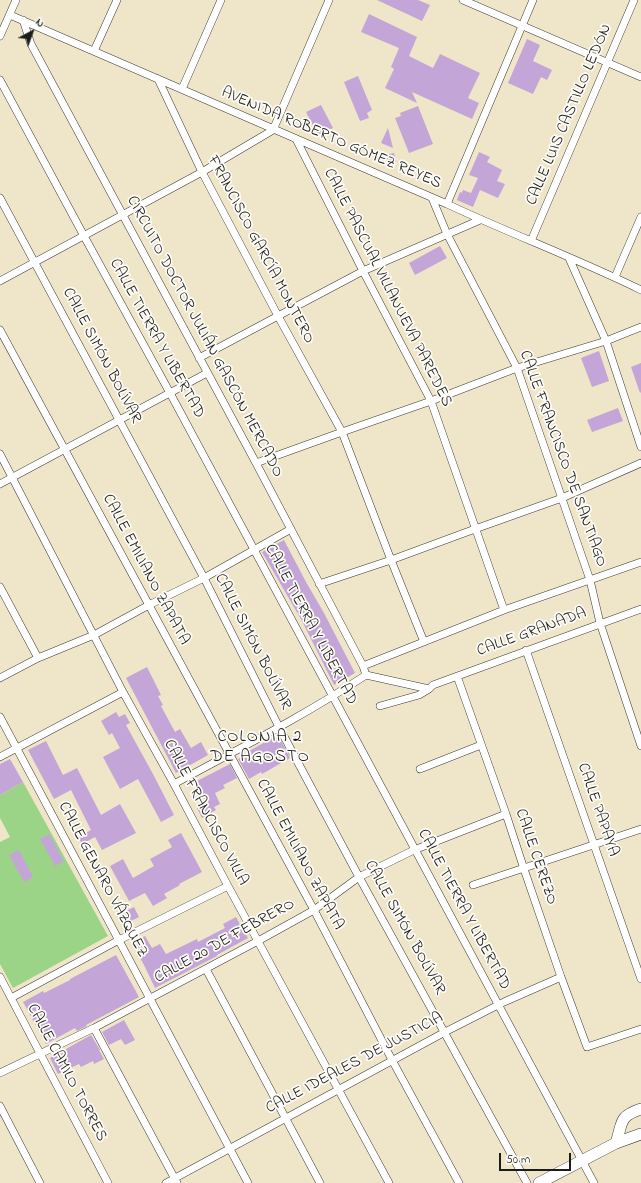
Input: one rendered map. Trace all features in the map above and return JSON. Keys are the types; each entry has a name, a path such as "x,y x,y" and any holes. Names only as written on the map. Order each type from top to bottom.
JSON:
{"street":[{"path":"0,36 16,0"},
{"path":"94,51 117,0"},
{"path":"182,89 221,0"},
{"path":"0,281 202,172 273,130 329,0"},
{"path":"463,0 641,77"},
{"path":"446,204 533,0"},
{"name":"CALLE LUIS CASTILLO LEDÓN","path":"531,241 634,0"},
{"name":"AVENIDA ROBERTO GÓMEZ REYES","path":"10,14 273,130 296,138 480,220 615,277 641,290"},
{"name":"CIRCUITO DOCTOR JULIÁN GASCÓN MERCADO","path":"23,20 31,44 256,463 366,675"},
{"name":"FRANCISCO GARCÍA MONTERO","path":"158,79 202,172 278,316 342,432 424,642"},
{"name":"CALLE TIERRA Y LIBERTAD","path":"0,80 170,393 594,1183"},
{"name":"CALLE PASCUAL VILLANUEVA PAREDES","path":"296,138 363,271 432,402 504,610"},
{"name":"CALLE SIMÓN BOLÍVAR","path":"0,198 204,578 279,727 359,877 527,1183"},
{"name":"CALLE FRANCISCO DE SANTIAGO","path":"432,198 447,234 517,368 590,580 600,624 641,746"},
{"path":"615,277 641,217"},
{"path":"199,358 363,271 480,220"},
{"path":"569,258 606,341 641,446"},
{"path":"256,463 432,402 517,368 606,341 641,327"},
{"name":"CALLE EMILIANO ZAPATA","path":"0,330 314,910 392,1060 459,1183"},
{"path":"0,484 207,373"},
{"name":"CALLE FRANCISCO VILLA","path":"0,454 123,692 389,1183"},
{"path":"319,584 391,560 562,498 641,464"},
{"path":"0,678 38,658 94,635 149,605 204,578 291,529"},
{"path":"362,666 504,610 641,562"},
{"path":"0,587 38,658"},
{"name":"CALLE GRANADA","path":"380,706 420,695 431,687 456,676 641,609"},
{"name":"CALLE PAPAYA","path":"526,650 641,980"},
{"path":"174,784 332,697 366,675 431,687"},
{"name":"CALLE CEREZO","path":"456,676 506,814 561,977 587,1047 641,1029"},
{"path":"0,757 123,692"},
{"name":"CALLE GENARO VÁZQUEZ","path":"0,716 248,1183"},
{"path":"420,770 481,745"},
{"name":"CALLE 20 DE FEBRERO","path":"0,1073 94,1028 258,941 314,910 359,877 414,850 506,814"},
{"path":"473,885 641,829"},
{"path":"12,998 118,940 228,886"},
{"path":"206,968 320,1183"},
{"name":"CALLE CAMILO TORRES","path":"0,977 108,1183"},
{"name":"CALLE IDEALES DE JUSTICIA","path":"166,1183 175,1181 229,1148 445,1032 498,1005 561,977"},
{"path":"94,1028 175,1181"},
{"path":"0,1106 40,1183"},
{"path":"616,1143 622,1120 629,1114 641,1109"},
{"path":"539,1183 616,1143 641,1134"}],"green space":[{"path":"23,782 108,936 13,988 0,964 0,842 10,837 0,818 0,795"}],"building":[{"path":"377,0 418,0 430,5 422,21"},
{"path":"369,14 417,37 409,56 433,68 440,54 480,73 468,98 479,103 472,119 412,92 417,103 385,88 394,69 391,67 399,48 361,32"},
{"path":"527,39 540,45 533,61 552,70 547,80 541,77 533,94 508,83"},
{"path":"358,76 372,110 367,113 369,118 360,121 344,82"},
{"path":"321,105 333,128 318,135 306,112"},
{"path":"418,106 433,144 409,153 395,118 401,116 400,113"},
{"path":"388,128 393,148 381,143"},
{"path":"479,152 490,157 487,162 502,170 497,181 505,184 498,198 480,190 473,207 457,200 460,192 462,193 463,190 471,193 478,178 469,175"},
{"path":"394,153 396,162 387,164 385,155"},
{"path":"440,246 447,258 415,275 409,263"},
{"path":"599,351 609,381 592,387 581,358"},
{"path":"641,363 641,392 640,393 631,367"},
{"path":"618,408 623,421 592,432 587,420"},
{"path":"284,540 355,673 334,685 302,621 262,552"},
{"path":"147,667 161,695 158,696 163,705 161,706 175,732 180,729 191,748 201,742 208,755 176,773 126,678"},
{"path":"116,712 119,717 125,714 130,723 126,725 174,815 161,822 138,779 120,789 103,757 120,748 112,733 109,735 101,721"},
{"path":"278,735 290,758 262,774 261,772 249,779 238,759 250,752 249,751"},
{"path":"46,741 63,775 77,768 101,815 120,804 136,833 102,850 95,837 82,844 78,837 91,830 71,790 54,799 28,750"},
{"path":"10,759 23,782 0,795 0,764"},
{"path":"230,764 237,778 223,785 225,788 215,793 220,804 214,807 216,810 202,818 197,808 206,802 195,782"},
{"path":"181,833 202,872 164,894 167,898 153,906 145,893 129,901 110,866 123,859 133,878 154,866 150,859 172,847 168,840"},
{"path":"49,834 64,861 55,866 40,839"},
{"path":"19,850 33,877 24,882 9,855"},
{"path":"134,907 139,917 127,923 122,913"},
{"path":"236,917 248,938 155,988 132,943 145,936 152,948 160,944 166,954 197,939 198,942 225,928 223,924"},
{"path":"116,955 139,997 86,1025 87,1026 77,1031 75,1028 46,1044 23,1002 43,991 44,993 70,980"},
{"path":"124,1020 135,1040 125,1045 121,1039 109,1045 102,1032"},
{"path":"91,1035 104,1059 94,1064 93,1061 81,1067 79,1064 58,1074 50,1058"}],"district":[{"name":"COLONIA 2 DE AGOSTO","path":"260,748"}]}
